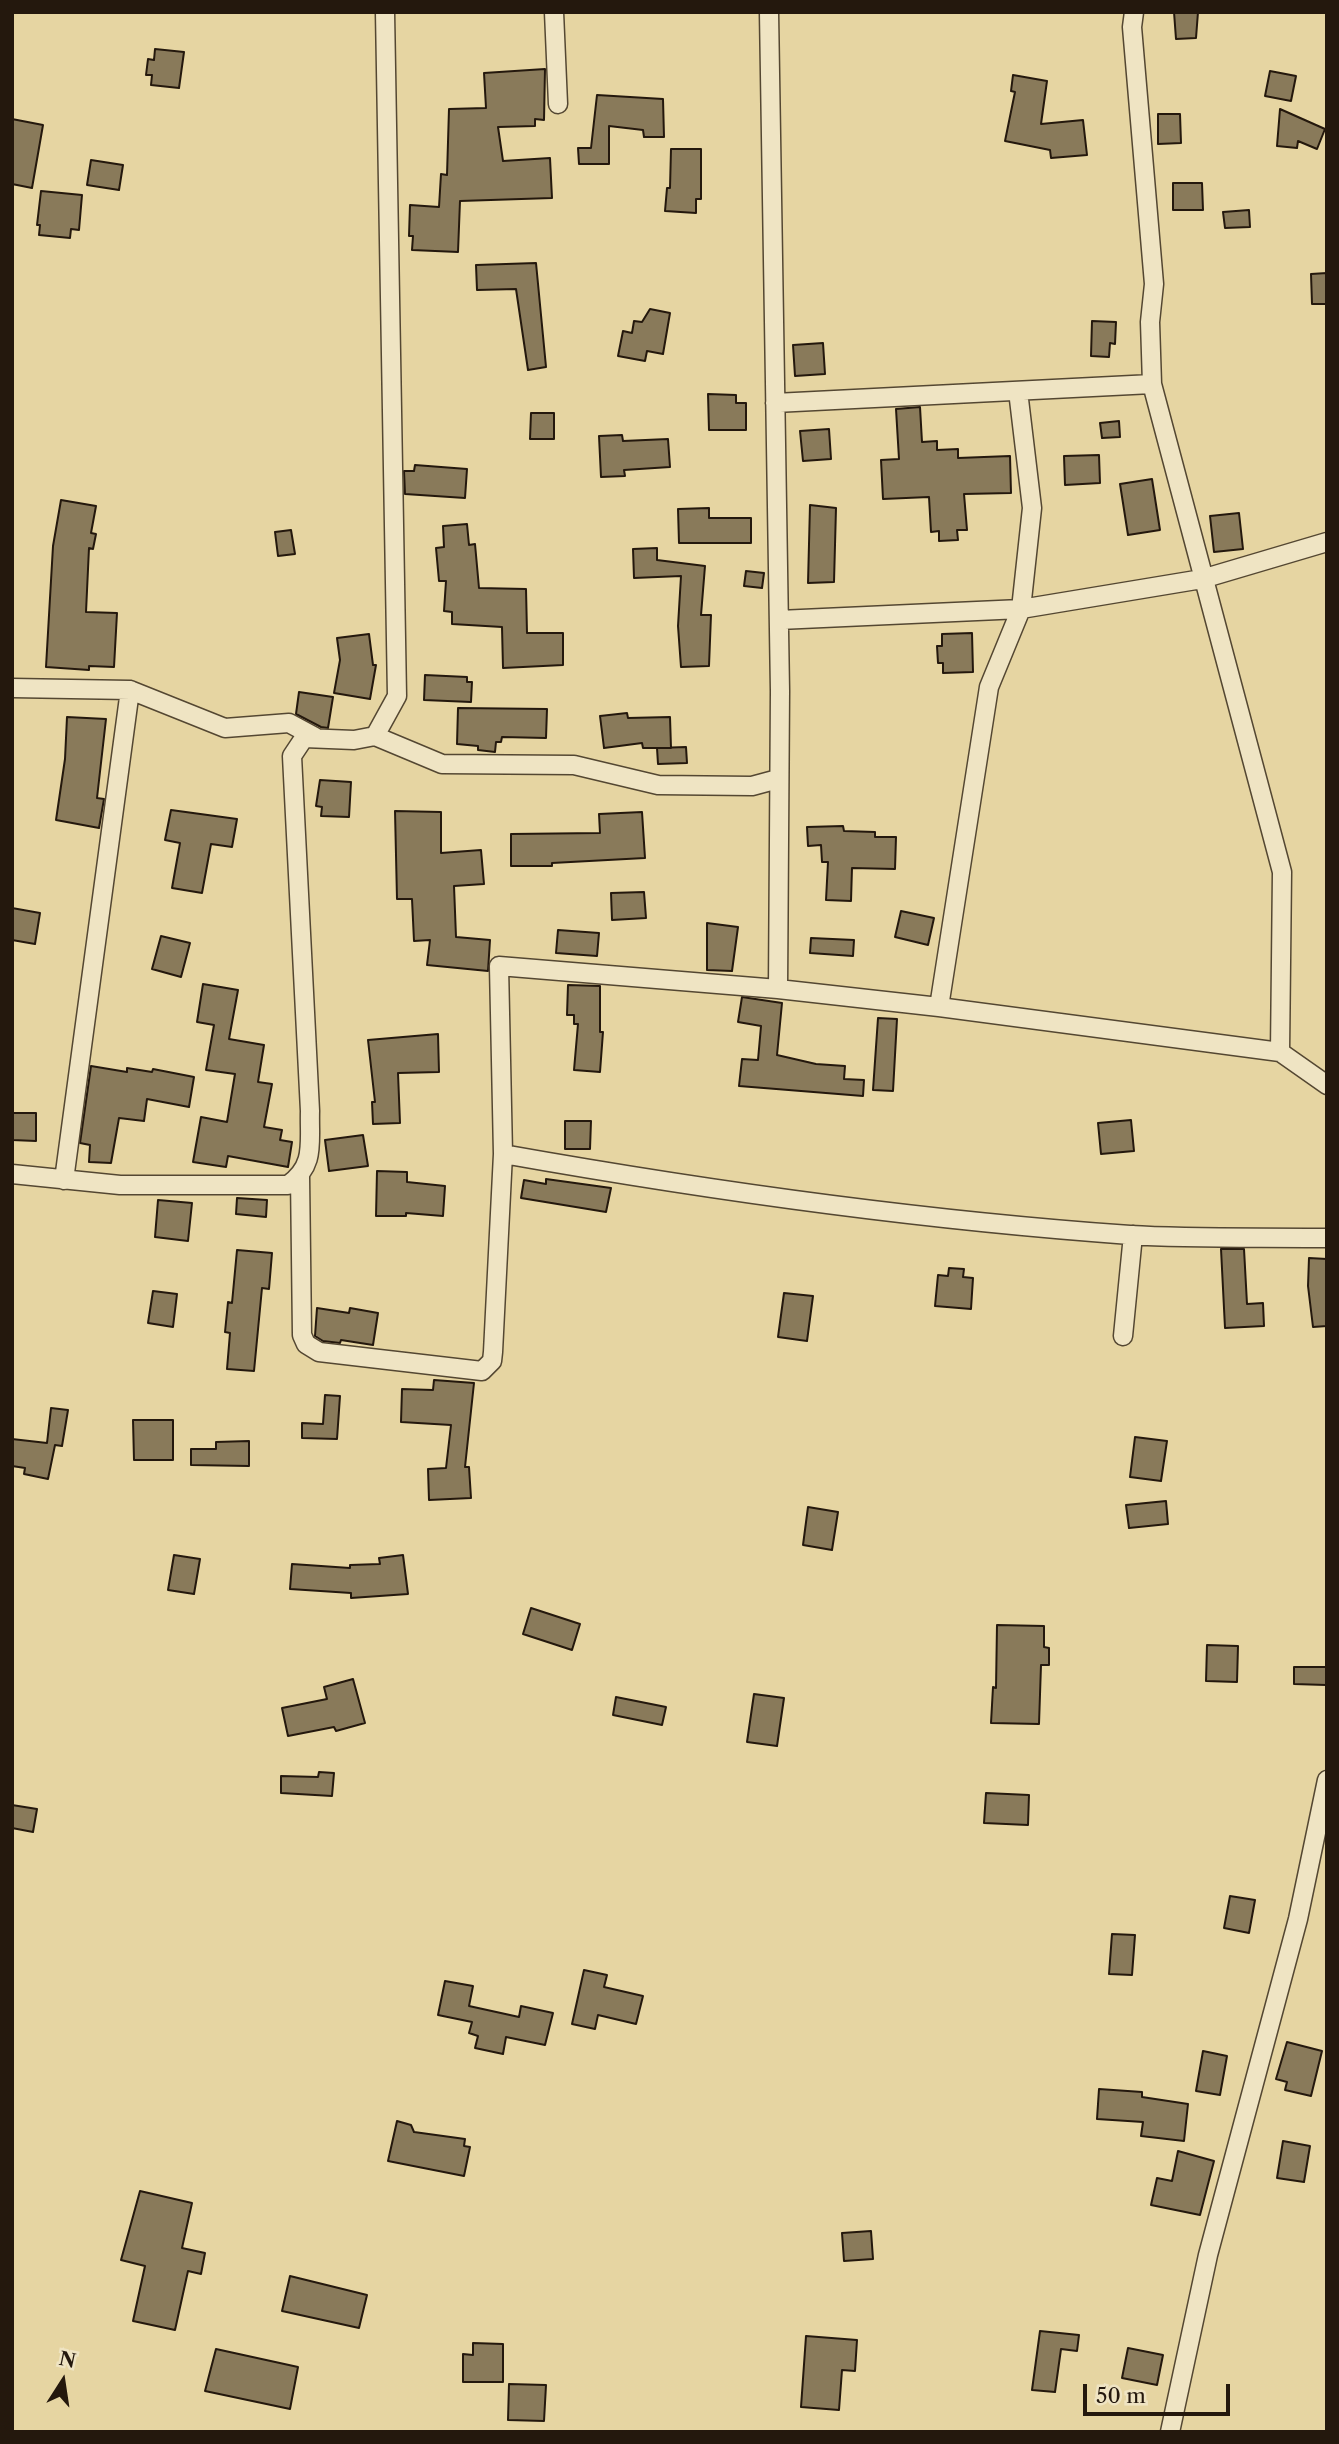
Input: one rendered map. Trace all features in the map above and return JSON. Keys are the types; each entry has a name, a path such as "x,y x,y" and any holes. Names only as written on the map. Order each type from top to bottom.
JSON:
{"street":[{"path":"375,736 397,696 385,12"},
{"path":"554,12 558,104"},
{"path":"769,12 779,620 778,989"},
{"path":"1134,12 1132,27 1154,284 1150,322 1152,384 1282,872 1280,1052"},
{"path":"775,403 1152,384"},
{"path":"939,1007 989,687 1021,609 1032,508 1018,391"},
{"path":"779,620 1021,609 1203,578 1327,541"},
{"path":"12,688 130,690 225,728 289,723 314,737"},
{"path":"64,1180 130,690"},
{"path":"12,1174 120,1185 288,1185 300,1176 309,1162 310,1111 292,756 304,738 354,740 375,736 442,764 574,765 657,785 752,786 778,779"},
{"path":"300,1176 303,1335 306,1344 319,1352 482,1371 492,1362 494,1352 503,1154 499,966 778,989 939,1007 1280,1052 1327,1085"},
{"path":"503,1154 652,1181 877,1212 1133,1235 1327,1238"},
{"path":"1123,1336 1133,1235"},
{"path":"1170,2432 1208,2255 1298,1919 1327,1780"}],"building":[{"path":"1174,12 1198,12 1196,38 1176,39"},
{"path":"155,49 184,52 179,88 151,85 152,75 146,75 148,59 154,60"},
{"path":"545,69 544,120 535,119 535,126 498,127 503,161 550,158 552,198 460,201 458,252 412,250 413,236 409,236 410,205 439,207 441,174 447,175 449,109 486,108 484,73"},
{"path":"1270,71 1296,76 1291,101 1265,96"},
{"path":"1013,75 1047,81 1041,124 1083,120 1087,155 1051,158 1050,150 1005,141 1015,92 1011,91"},
{"path":"597,95 663,99 664,137 644,137 643,130 609,126 609,164 579,164 578,148 591,148"},
{"path":"1280,109 1325,129 1317,149 1298,141 1297,148 1277,146"},
{"path":"1158,114 1180,114 1181,143 1158,144"},
{"path":"12,119 43,125 32,188 12,184"},
{"path":"671,149 701,149 701,199 696,199 696,213 665,211 667,188 670,188"},
{"path":"91,160 123,165 119,190 87,185"},
{"path":"1173,183 1202,183 1203,210 1173,210"},
{"path":"41,191 82,195 79,230 71,229 70,238 39,235 40,225 37,225"},
{"path":"1249,210 1250,227 1225,228 1223,212"},
{"path":"536,263 546,367 528,370 516,289 477,290 476,265"},
{"path":"1327,273 1327,304 1312,304 1311,274"},
{"path":"650,309 670,313 663,354 647,351 645,361 618,356 623,331 632,333 634,321 642,322"},
{"path":"1092,321 1116,322 1115,344 1110,343 1109,357 1091,356"},
{"path":"823,343 825,374 795,376 793,345"},
{"path":"708,394 736,395 736,403 746,403 746,430 709,430"},
{"path":"920,407 922,442 937,441 937,450 958,449 958,458 1010,456 1011,493 964,494 967,530 957,530 958,540 939,541 939,531 931,532 929,497 883,499 881,460 899,459 896,409"},
{"path":"531,413 554,413 554,439 530,439"},
{"path":"1119,421 1120,437 1102,438 1100,423"},
{"path":"829,429 831,459 803,461 800,431"},
{"path":"622,435 623,441 668,439 670,467 624,470 625,476 601,477 599,436"},
{"path":"1099,455 1100,483 1065,485 1064,456"},
{"path":"415,465 467,469 465,498 405,494 404,471 414,471"},
{"path":"1152,479 1160,530 1128,535 1120,484"},
{"path":"61,500 96,506 91,533 96,534 93,549 89,548 86,612 117,613 114,667 89,666 89,670 46,667 53,546"},
{"path":"810,505 836,508 834,582 808,583"},
{"path":"709,508 709,518 751,518 751,543 679,543 678,509"},
{"path":"1239,513 1243,549 1214,552 1210,516"},
{"path":"467,524 469,545 475,544 479,588 526,589 527,633 563,633 563,665 503,668 502,627 452,624 452,612 444,611 446,581 439,581 436,548 444,547 443,526"},
{"path":"291,530 295,554 278,556 275,532"},
{"path":"657,548 657,560 705,566 701,615 711,615 709,666 681,667 678,626 681,576 634,578 633,549"},
{"path":"746,571 764,573 762,588 744,586"},
{"path":"972,633 973,672 943,673 943,663 938,663 937,646 942,646 942,634"},
{"path":"369,634 373,665 376,665 370,699 334,693 340,660 337,638"},
{"path":"425,675 467,677 467,682 472,682 471,702 424,700"},
{"path":"299,692 333,697 328,728 296,714"},
{"path":"458,708 547,709 546,738 502,737 501,742 496,742 495,752 478,750 478,746 457,744"},
{"path":"627,713 628,718 670,717 671,748 643,748 642,743 604,748 600,716"},
{"path":"67,717 106,719 97,798 104,799 99,828 56,820 65,759"},
{"path":"686,747 687,763 658,764 657,748"},
{"path":"320,780 351,782 349,817 321,816 322,807 316,806"},
{"path":"171,810 237,819 232,847 211,844 202,893 172,888 180,843 165,840"},
{"path":"395,811 441,812 441,853 481,850 484,884 454,886 456,937 490,940 488,971 427,965 430,940 414,941 412,899 397,899"},
{"path":"642,812 645,858 552,863 552,866 511,866 511,834 600,833 599,814"},
{"path":"843,826 844,831 875,832 875,837 896,837 895,869 852,868 851,901 826,900 828,862 822,862 821,845 808,846 807,827"},
{"path":"644,892 646,918 612,920 611,893"},
{"path":"12,908 40,913 35,944 12,940"},
{"path":"901,911 934,918 928,945 895,937"},
{"path":"707,923 738,927 732,971 707,970"},
{"path":"558,930 599,933 597,956 556,953"},
{"path":"161,936 190,943 181,977 152,969"},
{"path":"811,938 854,940 853,956 810,953"},
{"path":"203,984 238,990 229,1039 264,1045 258,1082 272,1084 264,1127 282,1130 280,1140 292,1142 288,1167 228,1156 226,1167 193,1162 201,1117 227,1122 235,1074 206,1070 214,1025 197,1022"},
{"path":"568,985 600,986 600,1032 603,1032 600,1072 574,1070 578,1024 574,1024 574,1015 567,1015"},
{"path":"742,997 782,1003 777,1055 816,1064 845,1066 844,1079 864,1080 863,1096 739,1086 742,1059 758,1060 761,1026 738,1022"},
{"path":"878,1018 897,1019 893,1091 873,1090"},
{"path":"438,1034 439,1072 398,1073 400,1123 373,1124 372,1102 375,1102 368,1040"},
{"path":"91,1066 127,1072 127,1068 152,1072 153,1069 194,1077 189,1107 147,1099 144,1121 119,1118 111,1163 89,1162 90,1145 80,1143"},
{"path":"12,1113 36,1113 36,1141 12,1140"},
{"path":"1131,1120 1134,1151 1101,1154 1098,1123"},
{"path":"565,1121 591,1121 590,1149 565,1149"},
{"path":"363,1135 368,1166 329,1171 325,1140"},
{"path":"377,1171 407,1172 407,1182 445,1186 443,1216 406,1213 406,1216 376,1216"},
{"path":"546,1179 611,1188 606,1212 521,1198 524,1180 546,1184"},
{"path":"237,1198 267,1200 266,1217 236,1214"},
{"path":"158,1200 192,1203 188,1241 155,1237"},
{"path":"1221,1249 1244,1249 1247,1304 1263,1303 1264,1326 1225,1328"},
{"path":"237,1250 272,1253 269,1289 262,1288 254,1371 227,1369 230,1333 225,1332 228,1302 232,1303"},
{"path":"1309,1258 1327,1259 1327,1326 1313,1327 1308,1286"},
{"path":"949,1268 964,1269 963,1277 973,1278 971,1309 935,1306 938,1275 948,1276"},
{"path":"153,1291 177,1294 173,1327 148,1323"},
{"path":"784,1293 813,1296 807,1341 778,1337"},
{"path":"317,1308 349,1313 350,1308 378,1313 373,1345 341,1340 340,1343 323,1341 315,1336"},
{"path":"434,1380 474,1383 465,1467 469,1467 471,1498 429,1500 428,1469 446,1468 451,1425 401,1422 402,1389 433,1390"},
{"path":"325,1395 340,1396 337,1439 302,1438 302,1423 323,1424"},
{"path":"51,1408 68,1410 62,1446 55,1445 48,1479 24,1474 25,1468 12,1466 12,1439 47,1443"},
{"path":"133,1420 173,1420 173,1460 134,1460"},
{"path":"1135,1437 1167,1441 1161,1481 1130,1477"},
{"path":"249,1441 249,1466 191,1465 191,1449 216,1449 216,1442"},
{"path":"1166,1501 1168,1524 1129,1528 1126,1505"},
{"path":"808,1507 838,1512 832,1550 803,1545"},
{"path":"174,1555 200,1559 194,1594 168,1590"},
{"path":"403,1555 408,1594 351,1598 351,1593 290,1589 292,1564 350,1568 350,1565 380,1564 379,1558"},
{"path":"531,1608 580,1624 572,1650 523,1634"},
{"path":"997,1625 1044,1626 1044,1647 1049,1648 1049,1665 1041,1665 1039,1724 991,1723 993,1687 996,1688"},
{"path":"1207,1645 1238,1646 1237,1682 1206,1681"},
{"path":"1294,1667 1326,1667 1326,1685 1294,1684"},
{"path":"353,1679 365,1723 336,1731 334,1727 288,1736 282,1708 327,1699 324,1687"},
{"path":"754,1694 784,1698 777,1746 747,1742"},
{"path":"616,1697 666,1707 662,1725 613,1715"},
{"path":"319,1772 334,1773 332,1796 281,1793 281,1776 318,1777"},
{"path":"986,1793 1029,1795 1028,1825 984,1823"},
{"path":"12,1805 37,1809 33,1832 12,1828"},
{"path":"1230,1896 1255,1900 1249,1933 1224,1928"},
{"path":"1112,1934 1135,1935 1132,1975 1109,1974"},
{"path":"584,1970 607,1975 604,1987 643,1996 636,2024 598,2015 595,2029 572,2024"},
{"path":"445,1981 473,1986 469,2006 519,2017 521,2006 553,2013 545,2045 506,2037 503,2054 475,2048 478,2036 469,2033 472,2022 438,2015"},
{"path":"1287,2042 1322,2051 1311,2096 1285,2090 1287,2082 1276,2079"},
{"path":"1203,2051 1227,2056 1220,2095 1196,2091"},
{"path":"1099,2089 1142,2092 1142,2097 1188,2104 1184,2141 1141,2136 1143,2122 1097,2119"},
{"path":"397,2121 411,2125 414,2132 465,2139 464,2146 470,2147 464,2176 388,2161"},
{"path":"1283,2141 1310,2146 1304,2182 1277,2178"},
{"path":"1178,2151 1214,2161 1200,2215 1151,2205 1157,2178 1172,2181"},
{"path":"140,2191 192,2203 182,2248 205,2253 201,2274 188,2271 175,2330 133,2321 145,2266 121,2260"},
{"path":"871,2231 873,2259 844,2261 842,2233"},
{"path":"290,2276 367,2295 359,2328 282,2311"},
{"path":"1040,2331 1079,2335 1077,2351 1061,2349 1055,2392 1032,2390"},
{"path":"806,2336 857,2340 855,2371 842,2370 839,2410 801,2407"},
{"path":"473,2343 503,2344 503,2382 463,2382 463,2354 473,2355"},
{"path":"1128,2348 1163,2355 1157,2385 1122,2378"},
{"path":"216,2349 298,2367 290,2409 205,2391"},
{"path":"509,2384 546,2385 544,2421 508,2420"}]}
